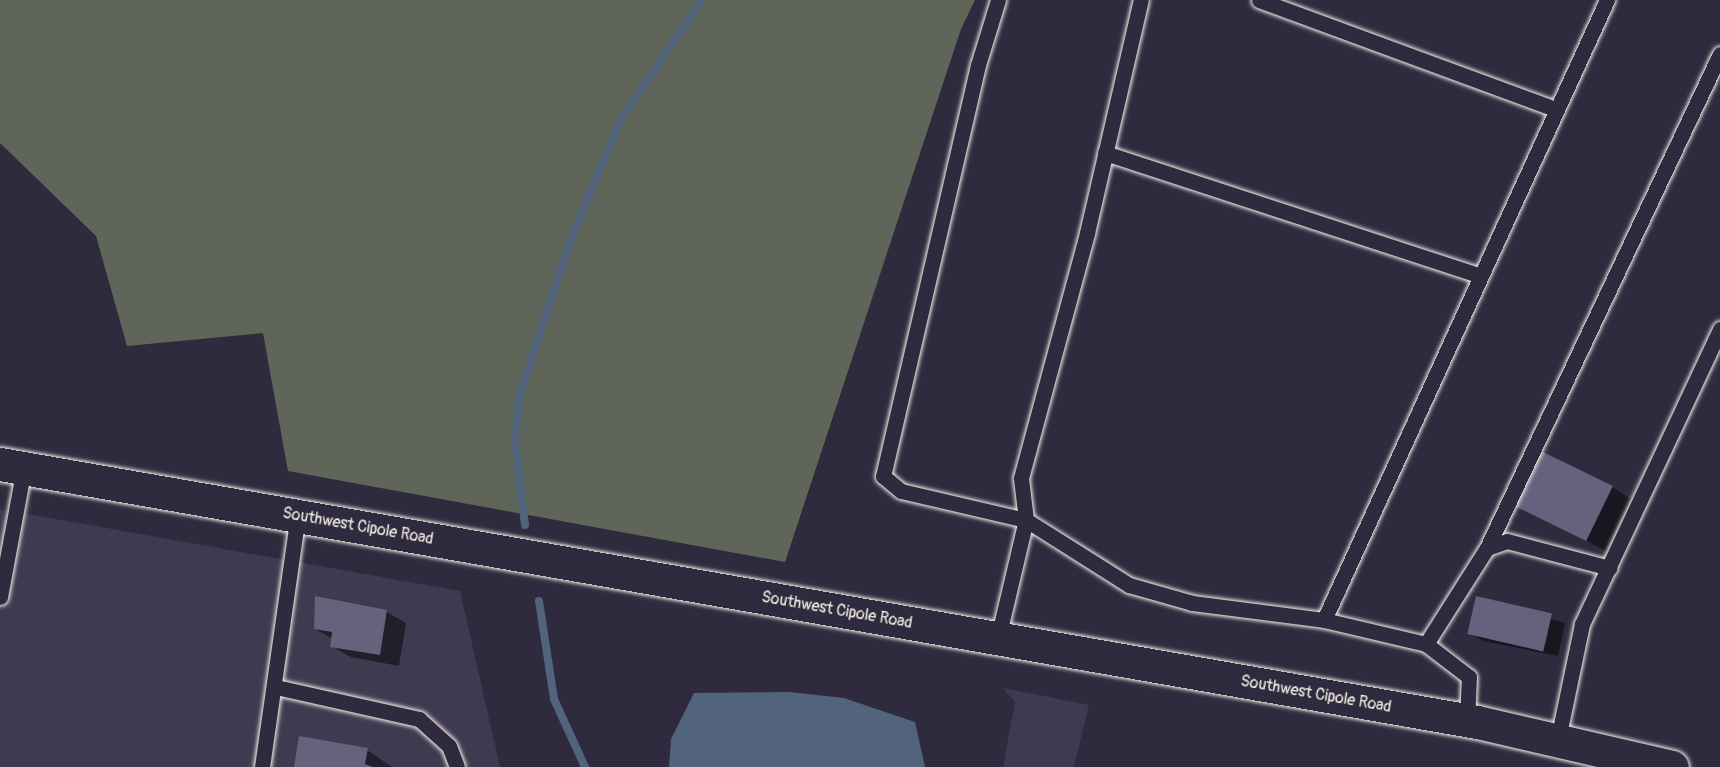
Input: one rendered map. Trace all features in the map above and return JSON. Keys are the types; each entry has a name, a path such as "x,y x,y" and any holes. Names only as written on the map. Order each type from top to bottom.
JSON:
{"street":[{"name":"Southwest Cipole Road","path":"12,466 1467,720 1558,739 1671,767"}],"lane":[{"path":"998,0 978,65 883,476 901,491 1026,520 1129,585 1192,603 1324,620 1426,644 1469,677 1467,720"},
{"path":"998,638 1026,520 1021,478 1105,153 1141,0"},
{"path":"1259,0 1555,109"},
{"path":"1324,620 1478,275 1607,0"},
{"path":"1426,644 1487,548 1720,54"},
{"path":"1105,153 1478,275"},
{"path":"1558,739 1582,624 1720,329"},
{"path":"0,597 12,466"},
{"path":"262,767 276,687 281,608 298,515"},
{"path":"1487,548 1507,541 1609,568"},
{"path":"276,687 419,719 449,746 457,767"}],"shaded area":[{"path":"0,509 460,591 500,767 0,767"},
{"path":"1003,688 1089,705 1074,767 1003,767 1015,702"}],"green space":[{"path":"0,0 975,0 961,29 785,562 288,471 263,333 127,346 96,236 0,143"}],"water":[{"path":"789,692 844,698 915,722 925,767 669,767 671,739 694,693"}],"building":[{"path":"1541,451 1613,486 1586,541 1514,506"},
{"path":"315,596 387,610 380,655 330,647 332,632 314,629"},
{"path":"1476,596 1552,614 1543,652 1467,634"},
{"path":"299,736 368,748 365,764 373,767 294,767"}],"waterway":[{"path":"525,525 515,441 519,397 572,236 621,119 702,0"},
{"path":"539,601 554,699 585,767"}]}
